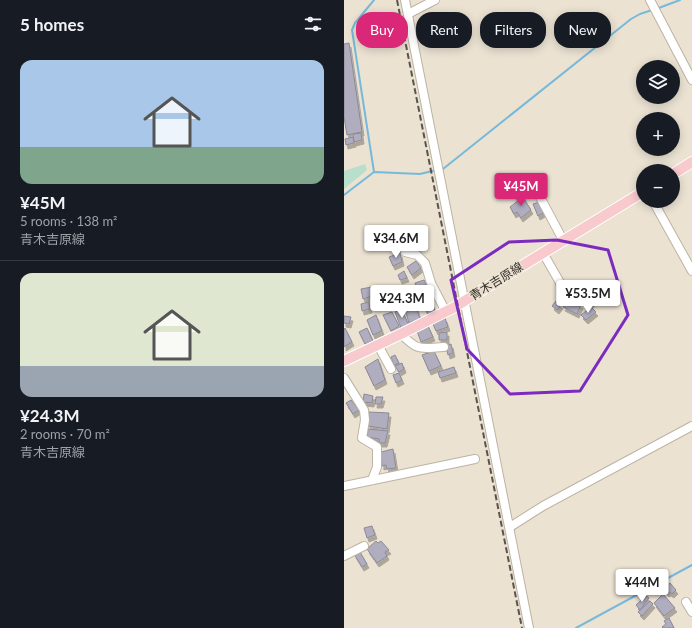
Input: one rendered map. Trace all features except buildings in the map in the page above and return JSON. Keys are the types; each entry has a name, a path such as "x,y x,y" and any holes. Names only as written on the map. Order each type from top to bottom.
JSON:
{"main road":[{"path":"680,170 692,162"},
{"name":"青木吉原線","path":"344,361 446,312 636,196"}],"street":[{"path":"405,0 408,12"},
{"path":"435,0 408,14 529,628"},
{"path":"650,0 692,80"},
{"path":"534,184 563,240"},
{"path":"657,208 692,271"},
{"path":"405,252 417,255 425,263 431,283 446,312"},
{"path":"543,253 566,293"},
{"path":"401,334 412,345 418,348 444,347"},
{"path":"378,345 391,369"},
{"path":"344,378 364,410 365,420 362,438 377,447 377,467 372,480"},
{"path":"510,527 543,506 692,426"},
{"path":"344,486 475,459"},
{"path":"344,556 364,546"},
{"path":"686,602 692,612"}],"highlighted area":[{"path":"557,240 608,250 628,315 580,391 510,394 467,349 451,280 509,242"}],"green space":[{"path":"365,164 367,170 344,189 344,171"}],"waterway":[{"path":"374,0 355,23 352,30 374,172"},
{"path":"656,9 680,0"},
{"path":"441,169 443,169 631,19 652,10"},
{"path":"344,195 374,172 420,174 436,170"},
{"path":"576,628 692,565"}],"railway":[{"path":"397,0 522,628"}]}
